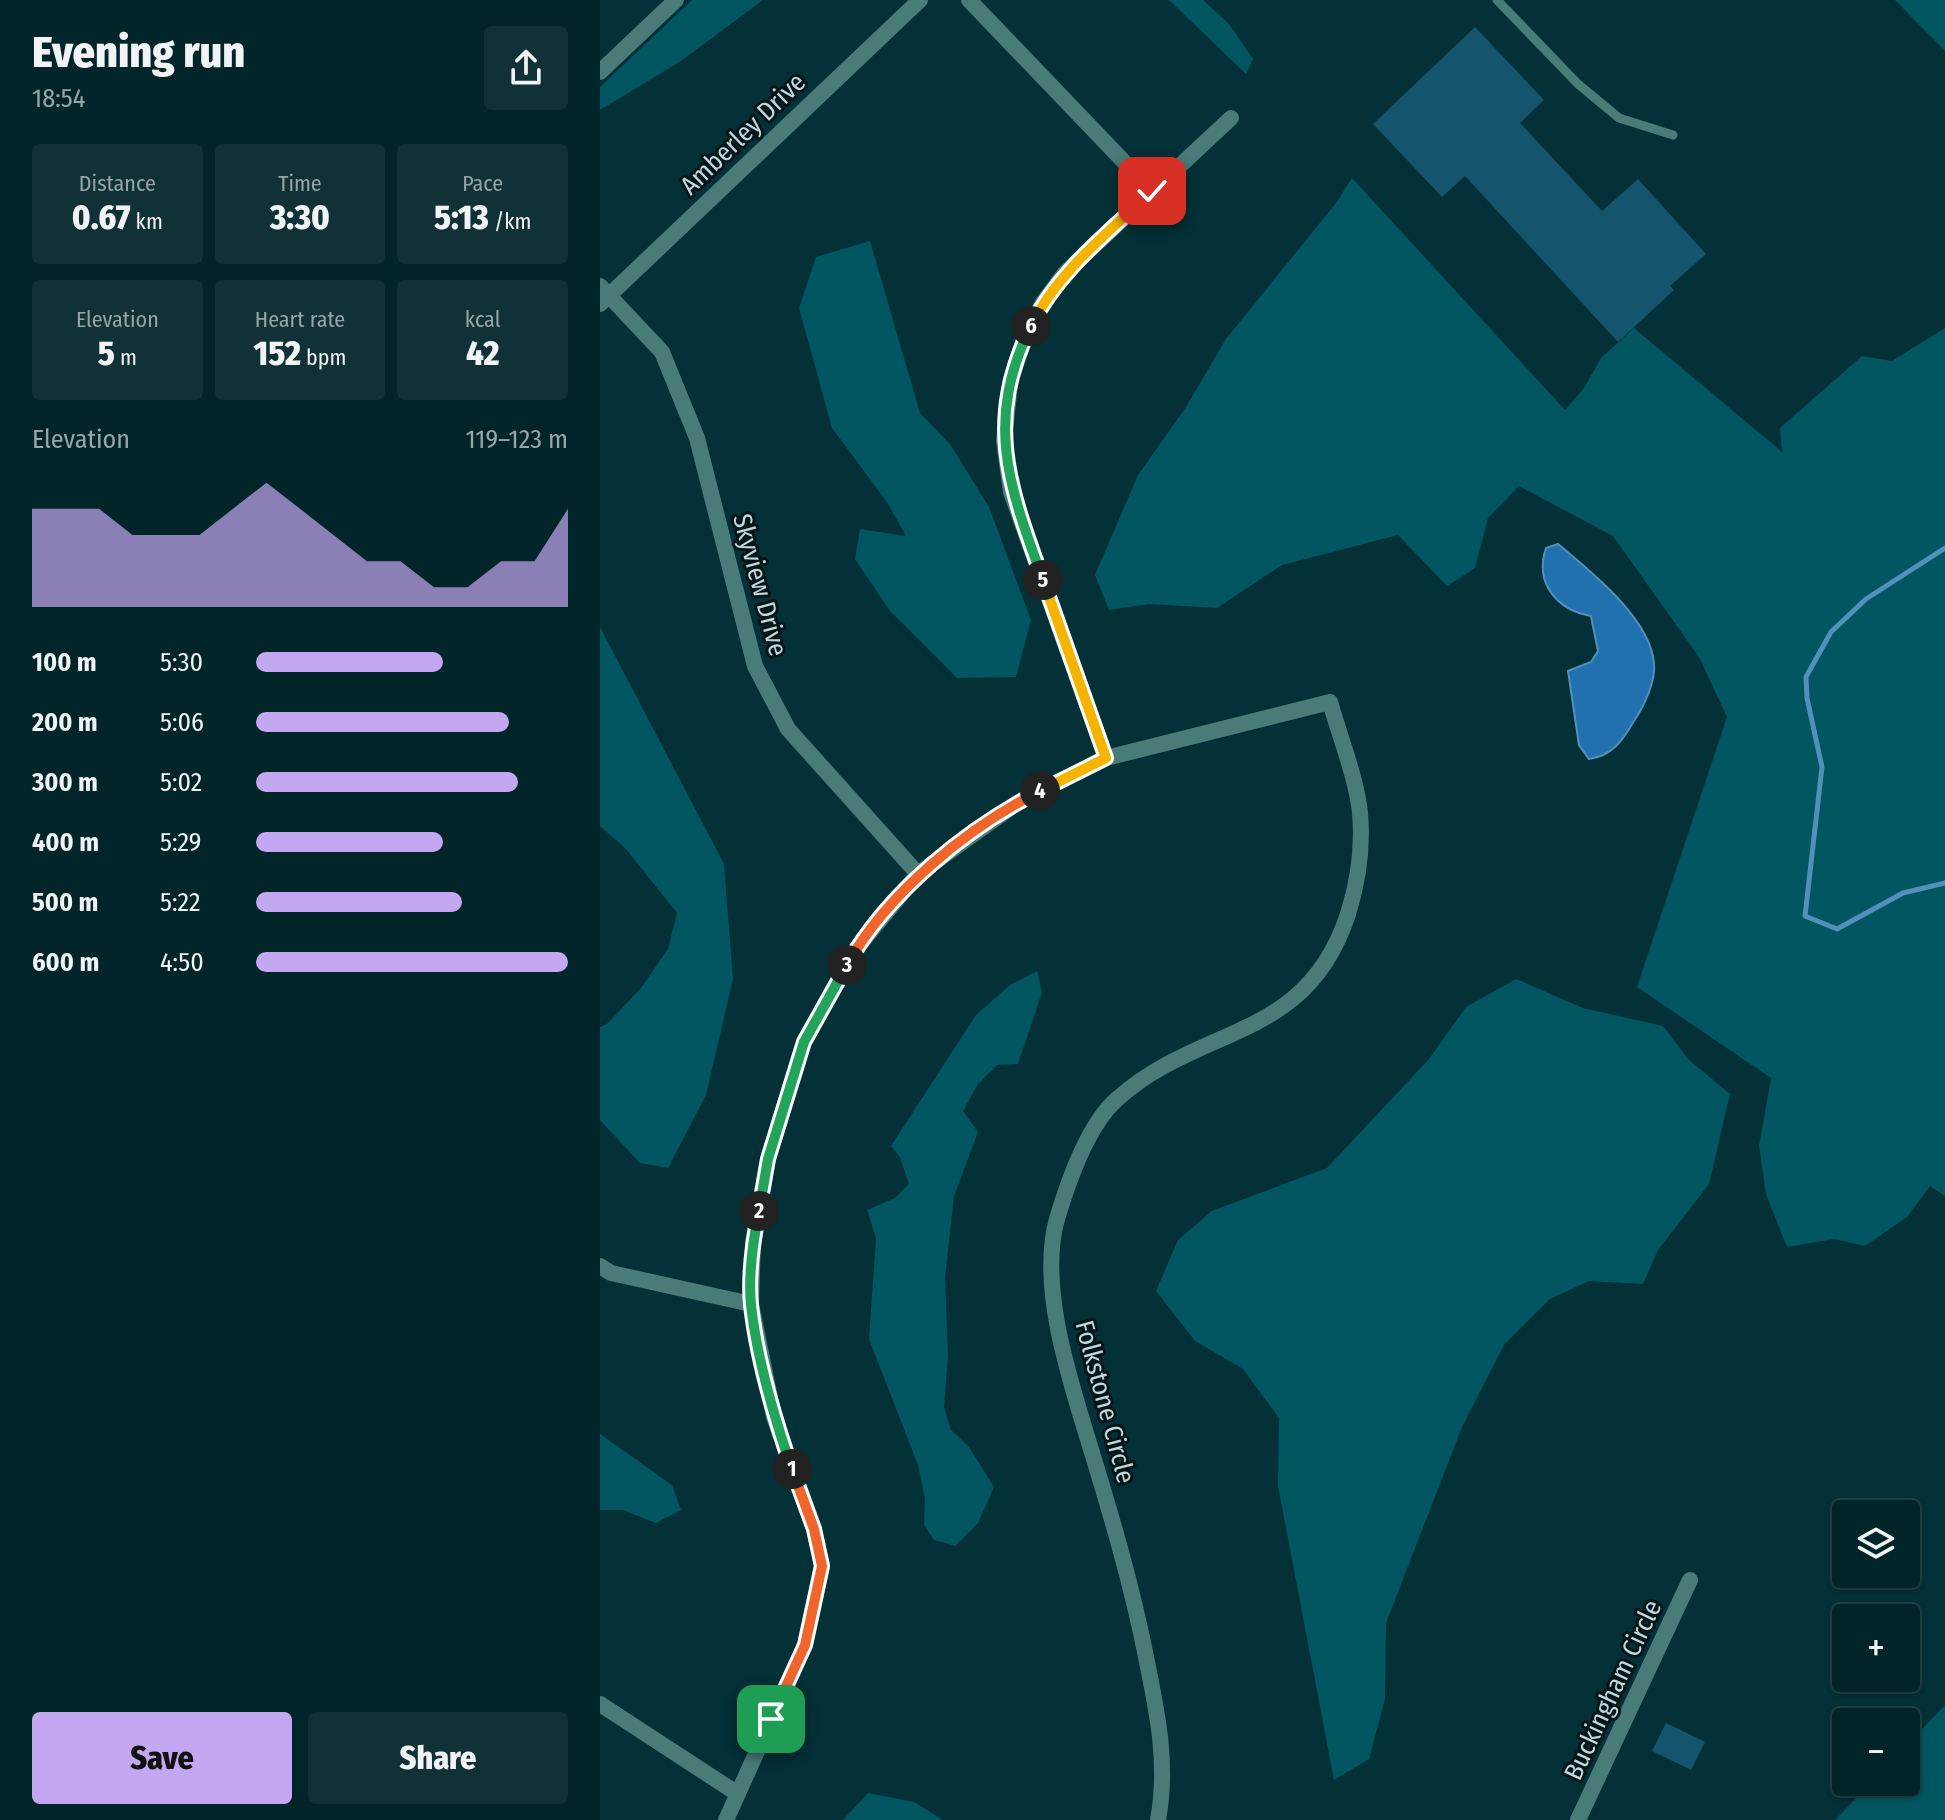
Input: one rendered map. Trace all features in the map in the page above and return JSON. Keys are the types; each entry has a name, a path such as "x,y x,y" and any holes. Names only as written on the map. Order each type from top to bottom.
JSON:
{"street":[{"path":"600,72 676,0"},
{"name":"Amberley Drive","path":"603,295 920,0"},
{"path":"969,0 1152,191"},
{"path":"726,1820 805,1645 822,1566 814,1529 774,1417 751,1304 753,1242 768,1159 804,1042 856,949 918,874 1017,803 1106,758 1011,492 1004,441 1010,383 1023,342 1042,304 1065,273 1231,118"},
{"name":"Skyview Drive","path":"603,295 662,352 697,438 755,666 788,729 918,874"},
{"name":"Folkstone Circle","path":"1106,758 1330,702 1360,812 1358,883 1342,933 1315,979 1288,1005 1165,1064 1114,1101 1082,1150 1056,1222 1052,1283 1065,1363 1118,1538 1163,1741 1158,1820"},
{"path":"600,1266 611,1273 751,1304"},
{"name":"Buckingham Circle","path":"1578,1820 1690,1580"},
{"path":"600,1704 738,1794"}],"lane":[{"path":"1497,0 1578,84 1619,118 1673,135"}],"shaded area":[{"path":"692,0 763,0 681,61 600,110 600,87"},
{"path":"1169,0 1203,0 1229,24 1253,59 1246,74"},
{"path":"1895,0 1945,0 1945,51"},
{"path":"1352,178 1565,410 1584,388 1601,358 1634,328 1782,452 1780,428 1862,356 1892,361 1945,328 1945,1196 1930,1186 1907,1217 1865,1246 1834,1239 1787,1247 1766,1194 1759,1146 1771,1078 1637,987 1727,717 1699,657 1613,536 1519,486 1488,518 1475,568 1447,586 1398,535 1282,565 1217,608 1149,604 1109,610 1095,575 1138,475 1186,407 1226,339 1336,203"},
{"path":"870,241 920,413 950,444 989,507 1031,620 1016,677 957,678 890,611 855,559 860,529 906,536 887,502 832,428 799,308 816,257"},
{"path":"600,627 724,864 733,979 706,1095 668,1168 640,1163 600,1120 600,1027 607,1024 641,988 668,949 677,913 626,849 600,826"},
{"path":"1037,971 1042,992 1018,1064 997,1065 978,1084 963,1111 978,1132 954,1196 945,1277 948,1356 944,1407 951,1430 969,1447 994,1487 978,1523 955,1546 934,1540 924,1525 925,1498 918,1465 869,1339 876,1238 867,1210 895,1198 909,1184 900,1157 891,1146 976,1015 1010,985"},
{"path":"1516,979 1583,1008 1663,1026 1688,1059 1730,1094 1709,1184 1658,1250 1643,1284 1589,1281 1550,1299 1504,1345 1462,1427 1386,1623 1385,1699 1369,1759 1334,1780 1278,1486 1279,1418 1243,1369 1195,1341 1156,1291 1178,1240 1212,1211 1327,1168 1429,1059 1466,1007"},
{"path":"600,1434 672,1485 681,1510 656,1523 623,1510 600,1510"},
{"path":"1945,1705 1945,1820 1835,1820 1858,1796 1920,1796 1920,1731"},
{"path":"868,1793 914,1802 943,1820 843,1820"}],"water":[{"path":"1558,544 1630,613 1642,629 1654,663 1648,693 1626,735 1610,751 1589,759 1579,745 1568,671 1591,662 1598,651 1591,616 1568,608 1551,593 1546,583 1543,561 1546,548"}],"building":[{"path":"1475,27 1544,100 1520,123 1602,211 1638,179 1706,254 1670,286 1674,290 1618,342 1465,176 1442,197 1373,124"},
{"path":"1666,1723 1705,1742 1691,1770 1652,1751"}],"waterway":[{"path":"1945,548 1866,599 1831,632 1806,677 1807,698 1822,767 1805,916 1837,929 1903,893 1945,883"}],"route":[{"path":"771,1719 805,1645 822,1566 814,1529 774,1417 751,1304 753,1242 768,1159 786,1092 804,1042 856,949 918,874 1017,803 1106,758 1011,492 1004,441 1010,383 1023,342 1042,304 1065,273 1152,191"}]}
